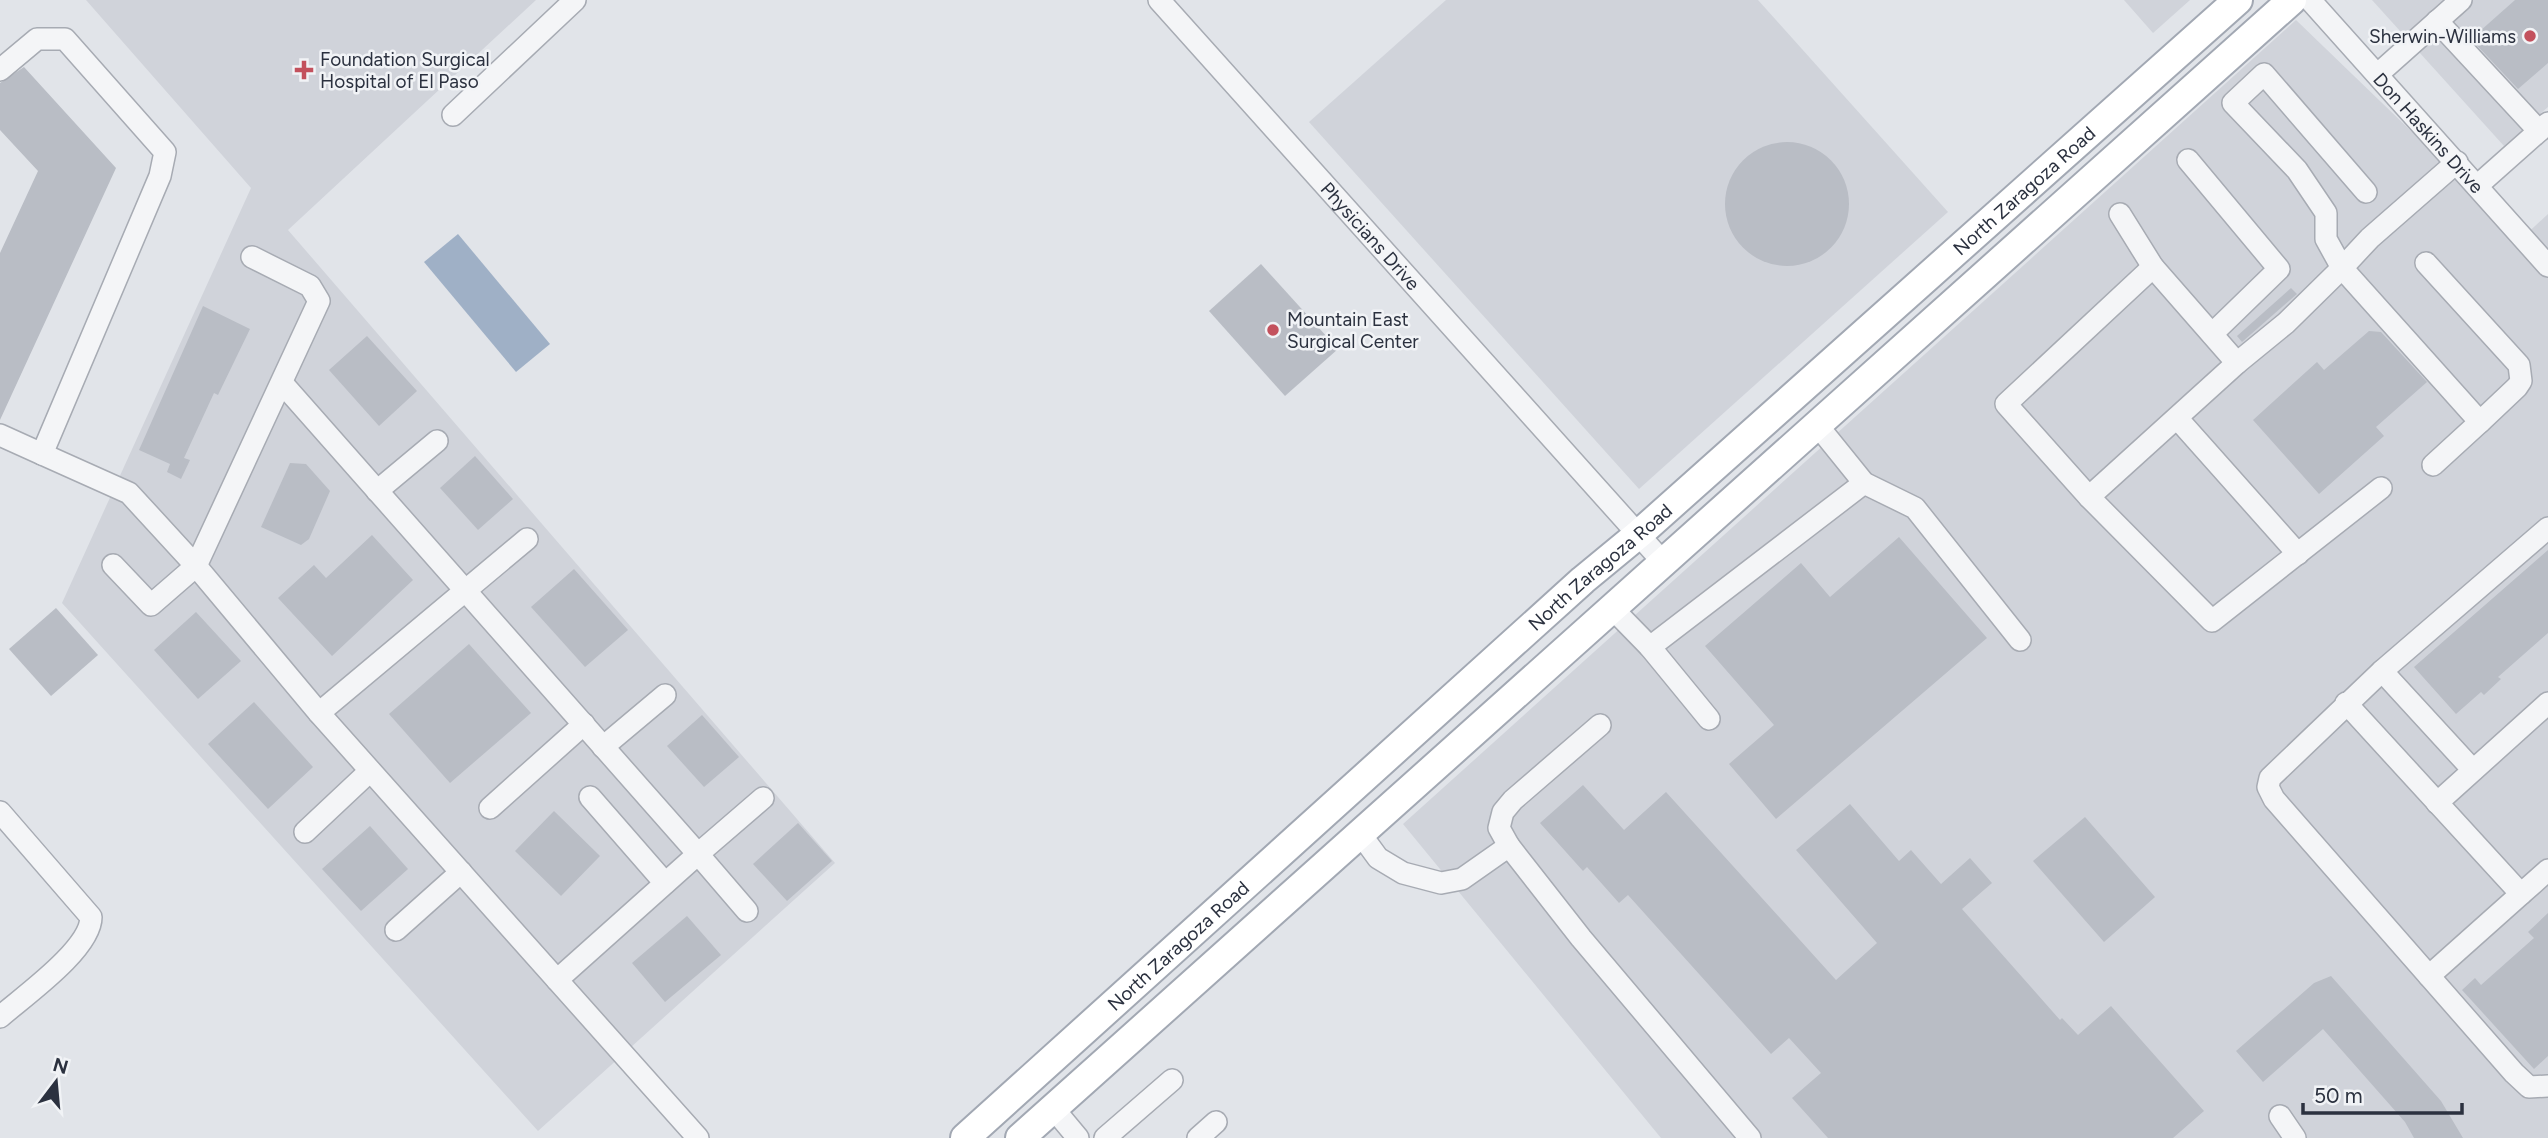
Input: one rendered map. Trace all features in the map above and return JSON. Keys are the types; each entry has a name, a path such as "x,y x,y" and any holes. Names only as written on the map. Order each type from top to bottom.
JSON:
{"main road":[{"name":"North Zaragoza Road","path":"965,1138 1583,580 1640,533 2238,0"},
{"name":"North Zaragoza Road","path":"1020,1138 2292,0"},
{"path":"1818,426 1814,404 1829,386 1872,346 1879,319"},
{"path":"1212,964 1216,940 1237,911 1240,890"}],"street":[{"path":"453,115 575,0"},
{"name":"Physicians Drive","path":"1159,0 1640,533 1663,562"},
{"name":"Don Haskins Drive","path":"2309,0 2548,266"},
{"path":"2378,74 2461,0"},
{"path":"2437,21 2543,127 2477,186"},
{"path":"0,70 37,39 65,39 166,152 160,176 42,454"},
{"path":"2366,192 2264,74 2233,103 2297,170 2319,202 2326,213 2326,239 2342,268 2480,422"},
{"path":"2188,160 2278,269 2212,334"},
{"path":"2089,497 2237,363 2286,323 2370,238 2457,162"},
{"path":"2120,214 2153,267 2237,363"},
{"path":"113,565 151,605 196,566 319,302 310,286 252,257"},
{"path":"2426,262 2519,365 2521,381 2433,465"},
{"path":"2153,267 2006,404 2089,497 2212,621 2381,488"},
{"path":"282,383 747,911"},
{"path":"2178,418 2298,554"},
{"path":"1818,426 1864,484 1915,508 2020,640"},
{"path":"0,435 129,493 196,566 370,771 698,1138"},
{"path":"377,491 437,441"},
{"path":"1650,647 1864,484"},
{"path":"2548,528 2346,703 2270,778 2268,787 2274,799 2514,1073 2529,1087 2548,1086"},
{"path":"319,713 527,539"},
{"path":"1611,607 1650,647 1709,719"},
{"path":"2382,671 2473,770"},
{"path":"604,747 665,695"},
{"path":"2346,703 2521,894"},
{"path":"2437,803 2548,703"},
{"path":"490,808 584,724"},
{"path":"1600,725 1513,800 1503,812 1499,828 1509,846 1581,938 1750,1138"},
{"path":"305,832 370,771"},
{"path":"590,797 665,883"},
{"path":"556,980 763,798"},
{"path":"0,812 91,918 86,936 75,950 0,1017"},
{"path":"1359,832 1378,858 1403,873 1441,883 1462,879 1509,846"},
{"path":"2429,976 2548,870"},
{"path":"396,930 461,872"},
{"path":"1105,1138 1172,1080"},
{"path":"1053,1108 1078,1138"},
{"path":"2280,1116 2295,1138"},
{"path":"1198,1138 1216,1122"}],"shaded area":[{"path":"86,0 536,0 288,230 835,863 538,1131 62,603 251,188"},
{"path":"1446,0 1758,0 1948,212 1639,489 1309,122"},
{"path":"2124,0 2190,0 2153,33"},
{"path":"2372,0 2548,0 2548,107 2504,146"},
{"path":"2296,20 2522,238 2548,214 2548,1138 1661,1138 1403,824"}],"water":[{"path":"458,234 550,344 516,372 424,262"}],"building":[{"path":"2515,0 2548,0 2548,63 2518,89 2471,39"},
{"path":"24,67 116,168 0,420 0,253 38,171 0,130 0,83"},
{"path":"1787,142 1811,147 1831,160 1844,180 1849,204 1844,228 1831,248 1811,261 1787,266 1763,261 1743,248 1730,228 1725,204 1730,180 1743,160 1763,147"},
{"name":"Mountain East Surgical Center","path":"1261,264 1338,349 1285,396 1209,311"},
{"path":"2291,288 2297,294 2242,342 2237,336"},
{"path":"203,306 250,329 218,395 214,393 184,458 190,460 181,479 167,472 170,464 139,450"},
{"path":"2369,331 2381,332 2427,382 2376,427 2384,436 2319,494 2253,420 2317,362 2324,370"},
{"path":"367,336 417,391 379,426 329,370"},
{"path":"475,456 513,499 478,530 440,488"},
{"path":"290,463 306,464 330,491 309,539 301,545 261,527"},
{"path":"372,535 413,580 332,656 278,598 314,565 326,578"},
{"path":"1899,537 1987,638 1776,819 1729,764 1774,725 1705,646 1801,563 1830,597"},
{"path":"2548,550 2548,633 2498,677 2501,679 2484,695 2481,692 2456,714 2414,667"},
{"path":"574,569 628,630 585,667 531,607"},
{"path":"56,608 98,655 51,696 9,649"},
{"path":"196,612 241,661 198,699 154,650"},
{"path":"469,644 531,713 450,783 389,714"},
{"path":"254,702 313,767 268,809 208,744"},
{"path":"702,715 739,757 704,787 667,746"},
{"path":"1583,785 1624,830 1666,792 1836,980 1877,943 1796,850 1850,804 1899,861 1911,850 1941,884 1970,858 1992,883 1962,909 2060,1020 2062,1018 2078,1035 2111,1006 2204,1111 2173,1138 1828,1138 1792,1098 1821,1073 1789,1038 1771,1054 1628,895 1619,903 1587,867 1583,871 1540,823"},
{"path":"554,811 600,856 561,896 515,851"},
{"path":"2085,817 2155,897 2104,942 2033,861"},
{"path":"798,823 832,861 787,901 753,864"},
{"path":"370,826 408,869 361,911 322,869"},
{"path":"2548,913 2548,1056 2534,1069 2462,990 2475,978 2481,985 2534,938 2528,932"},
{"path":"687,916 721,955 665,1002 632,963"},
{"path":"2331,976 2441,1101 2463,1138 2414,1138 2405,1122 2323,1029 2263,1082 2236,1051 2314,983"}],"place":[{"name":"Sherwin-Williams","path":"2530,36"},
{"name":"Foundation Surgical Hospital of El Paso","path":"304,70"},
{"name":"Mountain East Surgical Center","path":"1273,330"}]}
